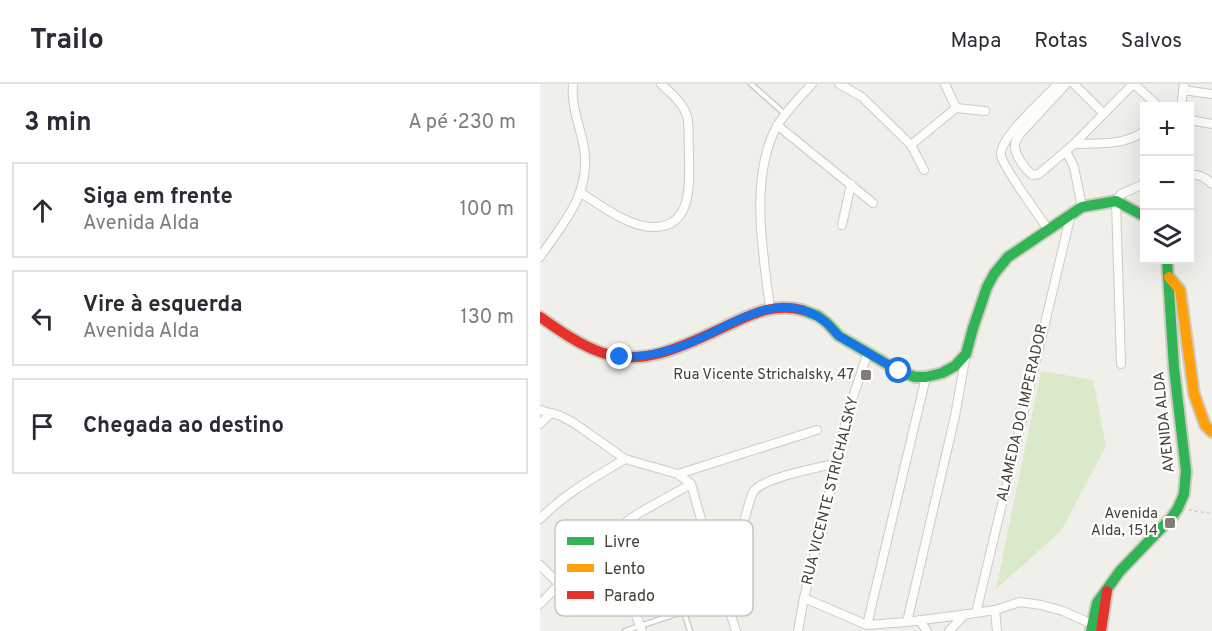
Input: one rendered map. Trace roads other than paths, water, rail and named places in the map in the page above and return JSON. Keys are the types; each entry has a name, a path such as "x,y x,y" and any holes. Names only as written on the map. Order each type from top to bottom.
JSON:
{"street":[{"path":"540,257 581,193 585,172 584,149 573,108 573,84"},
{"path":"581,193 630,222 649,228 666,226 678,217 687,203 689,186 687,117 675,96 661,84"},
{"path":"770,308 760,231 764,164 777,125 812,84"},
{"path":"839,84 862,97 911,145 924,170"},
{"path":"945,84 956,108"},
{"path":"1048,229 1000,157 1001,149 1014,129 1058,84"},
{"path":"1066,84 1020,134 1015,144 1018,155 1029,173 1033,175 1039,174 1074,144 1133,84 1153,102"},
{"path":"1074,84 1103,113"},
{"path":"1182,102 1184,87 1212,94"},
{"path":"911,145 956,108 985,111"},
{"path":"1194,121 1212,124"},
{"path":"777,125 873,203"},
{"path":"1074,144 1120,141 1133,139 1140,134"},
{"path":"1066,151 1074,167 1082,207"},
{"path":"1194,174 1203,177 1212,184"},
{"path":"842,225 851,184"},
{"path":"1121,364 1116,201 1121,194 1140,186"},
{"path":"907,622 955,416 966,354 982,299 994,274 1008,257 1082,207 1116,201 1140,214"},
{"name":"ALAMEDA DO IMPERADOR","path":"976,613 1071,214"},
{"name":"AVENIDA ALDA","path":"1098,629 1097,603 1120,571 1172,517 1184,494 1186,471 1174,368 1167,264"},
{"path":"1169,277 1180,290 1194,393 1205,425 1212,432"},
{"path":"540,317 558,330 601,353 630,358 649,356 683,346 742,318 770,308 794,308 813,315 825,321 839,336 899,371 915,377 942,373 955,366 966,354"},
{"name":"RUA VICENTE STRICHALSKY","path":"798,631 847,414 868,352"},
{"path":"867,625 926,377"},
{"path":"540,410 574,423 625,459 678,474 691,484 702,520"},
{"path":"540,424 551,413"},
{"path":"678,474 817,430"},
{"path":"540,519 581,486 625,459"},
{"path":"744,520 754,490 762,484 776,478 837,463"},
{"path":"629,520 691,484"},
{"path":"540,565 555,580"},
{"path":"540,604 555,588"},
{"path":"804,598 867,625 976,613 1020,602 1041,604 1063,611 1098,629"},
{"path":"995,610 997,631"},
{"path":"949,631 965,614"},
{"path":"731,616 736,631"},
{"path":"919,620 927,631"}],"lane":[{"path":"751,84 785,114"},
{"path":"625,631 641,628 672,616"},
{"path":"685,616 690,631"}],"place":[{"name":"Rua Vicente Strichalsky, 47","path":"866,375"},
{"name":"Avenida Alda, 1514","path":"1170,523"}]}
